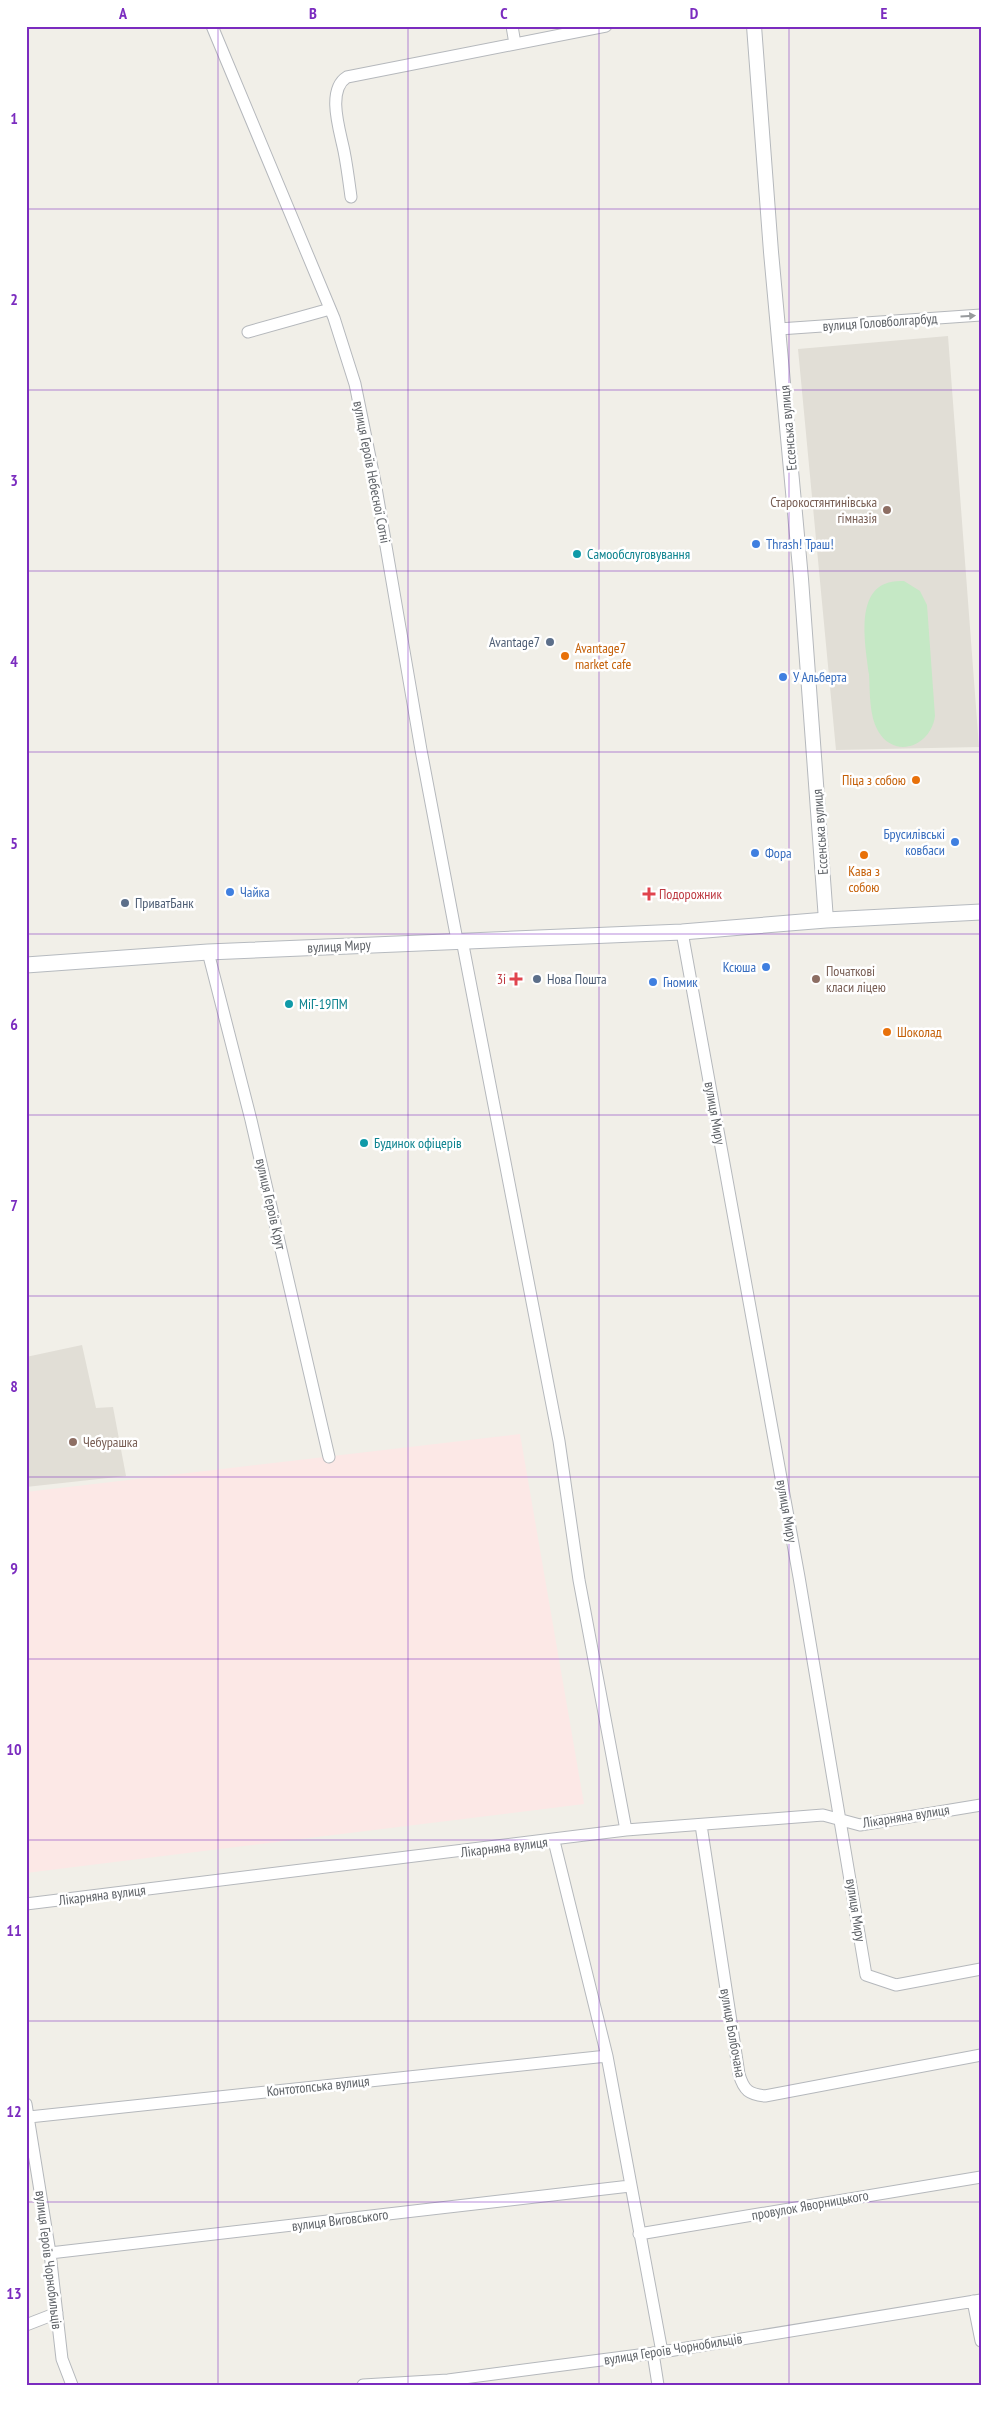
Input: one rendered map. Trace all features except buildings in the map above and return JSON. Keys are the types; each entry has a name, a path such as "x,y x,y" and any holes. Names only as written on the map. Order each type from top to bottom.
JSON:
{"main road":[{"name":"вулиця Миру","path":"26,965 208,952 682,932 826,920 981,912"}],"street":[{"name":"вулиця Героїв Небесної Сотні","path":"212,26 330,309 354,384 375,482 421,750 559,1441 579,1580 626,1830"},
{"path":"512,26 515,44"},
{"path":"352,197 336,115 336,102 342,80 347,77 606,26"},
{"name":"Ессенська вулиця","path":"754,26 771,252 780,329 812,713 826,920"},
{"path":"248,332 330,309"},
{"name":"вулиця Головболгарбуд","path":"780,329 981,315"},
{"name":"вулиця Миру","path":"682,932 842,1820 866,1975 896,1985 981,1969"},
{"name":"вулиця Героїв Крут","path":"208,952 251,1120 330,1457"},
{"name":"Лікарняна вулиця","path":"26,1904 554,1841 626,1830 823,1815 860,1825 981,1805"},
{"name":"вулиця Болбочана","path":"701,1825 739,2074 743,2087 750,2095 765,2096 981,2055"},
{"path":"554,1841 607,2056 658,2352 658,2385"},
{"name":"Контотопська вулиця","path":"29,2117 607,2056"},
{"name":"вулиця Героїв Чорнобильців","path":"26,2104 50,2253 62,2359 72,2385"},
{"name":"провулок Яворницького","path":"639,2234 981,2177"},
{"name":"вулиця Виговського","path":"50,2253 630,2186"},
{"path":"977,2300 981,2341"},
{"name":"вулиця Героїв Чорнобильців","path":"363,2385 448,2380 658,2352 977,2300"},
{"path":"26,2325 57,2313"}],"shaded area":[{"name":"Старокостянтинівська гімназія","path":"948,336 979,747 836,750 798,349"},
{"name":"Чебурашка","path":"82,1345 96,1408 113,1407 126,1476 26,1487 26,1357"},
{"path":"520,1434 584,1804 26,1873 26,1492"}],"green space":[{"path":"904,581 920,591 927,605 935,716 927,735 920,742 902,747 885,740 875,725 870,703 865,629 869,600 876,590 887,583"}],"place":[{"name":"Старокостянтинівська гімназія","path":"887,510"},
{"name":"Thrash! Траш!","path":"756,544"},
{"name":"Самообслуговування","path":"577,554"},
{"name":"Avantage7","path":"550,642"},
{"name":"Avantage7 market cafe","path":"565,656"},
{"name":"У Альберта","path":"783,677"},
{"name":"Піца з собою","path":"916,780"},
{"name":"Брусилівські ковбаси","path":"955,842"},
{"name":"Фора","path":"755,853"},
{"name":"Кава з собою","path":"864,855"},
{"name":"Чайка","path":"230,892"},
{"name":"Подорожник","path":"649,894"},
{"name":"ПриватБанк","path":"125,903"},
{"name":"Ксюша","path":"766,967"},
{"name":"3і","path":"516,979"},
{"name":"Нова Пошта","path":"537,979"},
{"name":"Початкові класи ліцею","path":"816,979"},
{"name":"Гномик","path":"653,982"},
{"name":"МіГ-19ПМ","path":"289,1004"},
{"name":"Шоколад","path":"887,1032"},
{"name":"Будинок офіцерів","path":"364,1143"},
{"name":"Чебурашка","path":"73,1442"}]}
